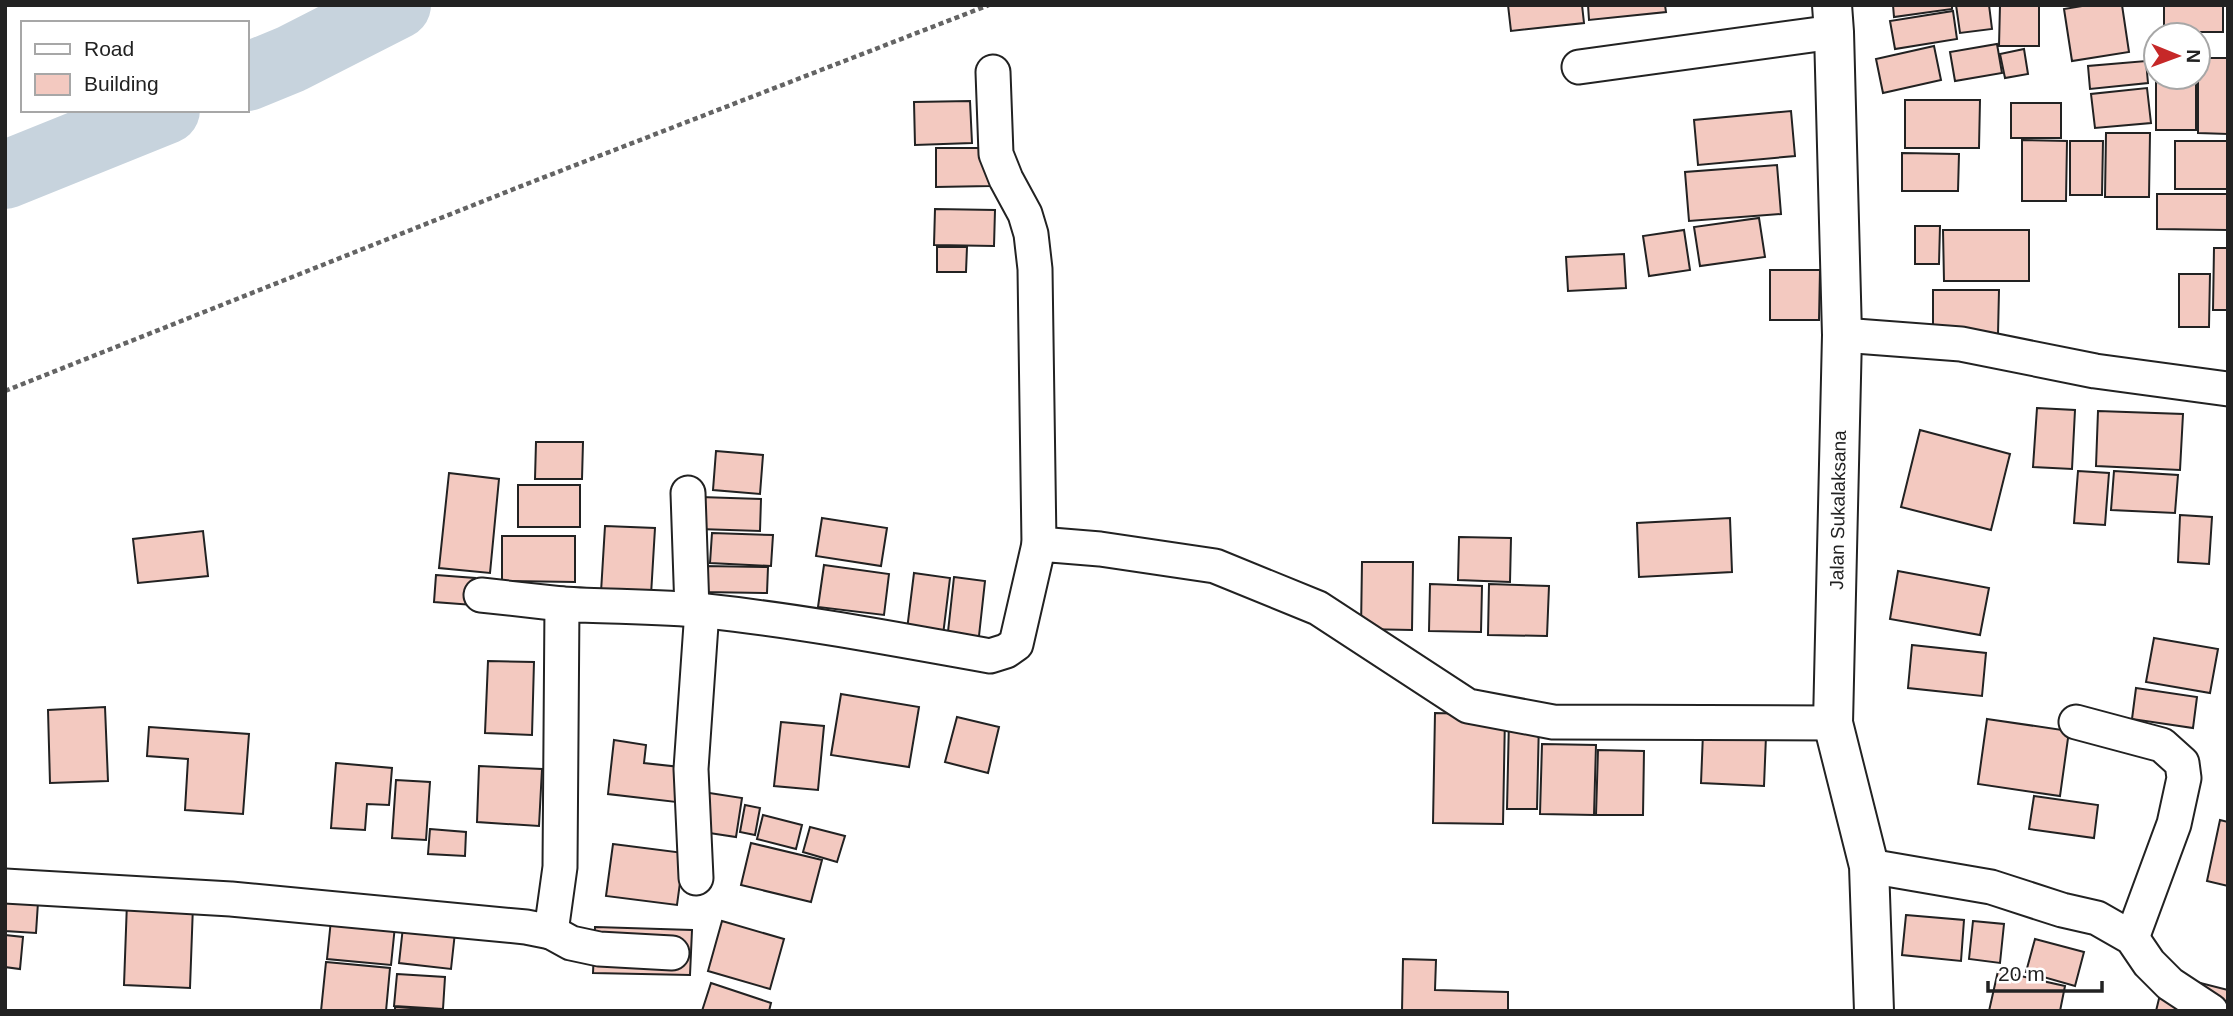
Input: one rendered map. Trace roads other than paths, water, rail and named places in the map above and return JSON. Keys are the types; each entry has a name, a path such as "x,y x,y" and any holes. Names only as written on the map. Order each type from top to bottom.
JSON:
{"street":[{"path":"1579,67 1833,19"},
{"name":"Jalan Sukalaksana","path":"1833,19 1842,335 1833,723 1869,866 1874,1011"},
{"path":"481,595 562,604 697,610 811,624 990,656 1006,651 1016,643 1039,544 1035,269 1031,234 1025,214 996,154 993,72"},
{"path":"1842,335 1961,344 2095,371 2228,389"},
{"path":"688,493 697,610 691,769 696,878"},
{"path":"1039,544 1100,549 1215,566 1318,608 1468,706 1553,722 1833,723"},
{"path":"551,932 561,854 562,604"},
{"path":"2076,722 2162,745 2182,763 2185,778 2174,824 2132,938"},
{"path":"1869,866 1991,887 2062,910 2097,918 2132,938 2149,963 2170,984 2211,1011"},
{"path":"5,886 231,899 512,925 551,932 571,943 599,949 672,953"}],"waterway":[{"path":"248,77 291,59 397,5"},
{"path":"5,175 161,112"}]}
